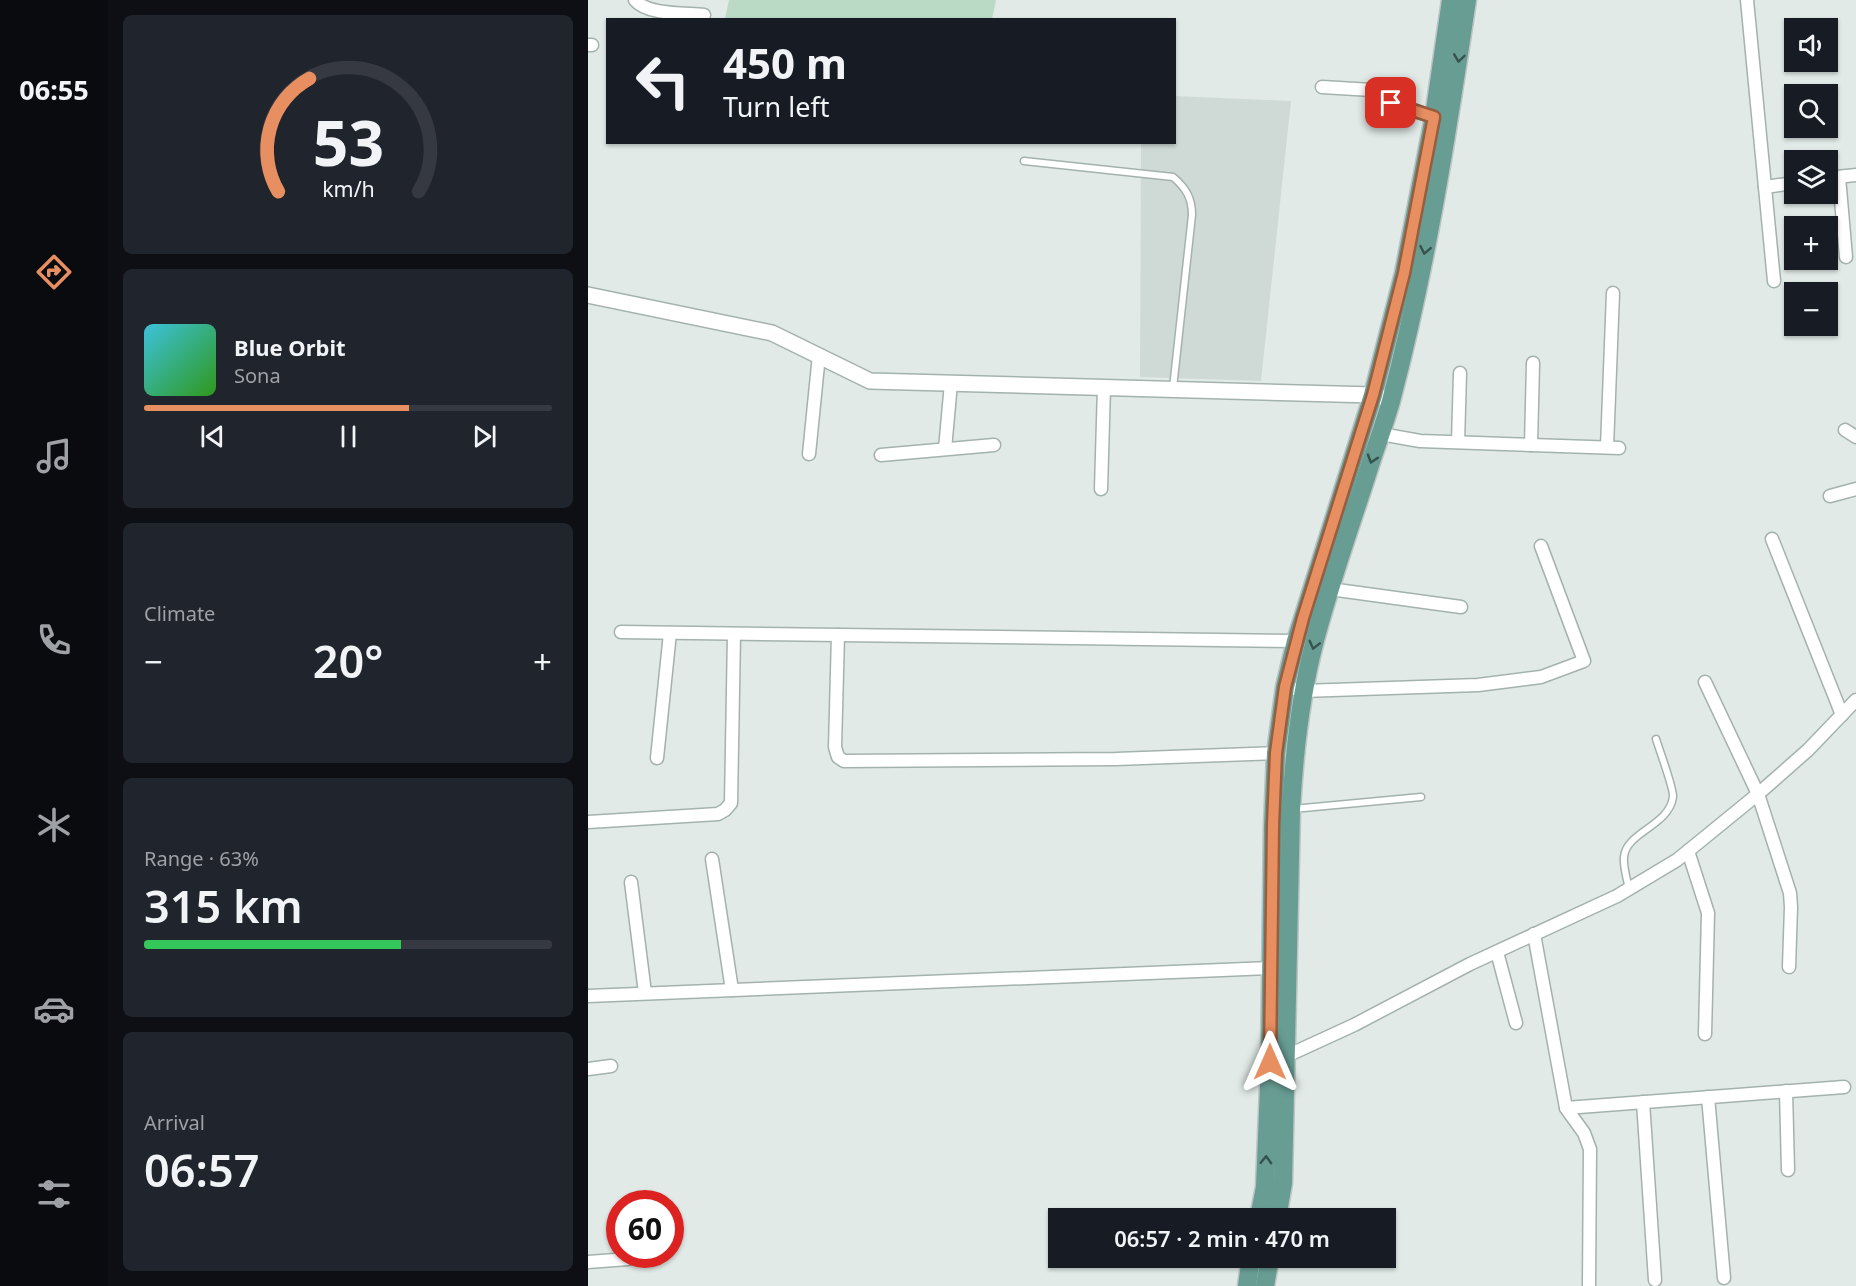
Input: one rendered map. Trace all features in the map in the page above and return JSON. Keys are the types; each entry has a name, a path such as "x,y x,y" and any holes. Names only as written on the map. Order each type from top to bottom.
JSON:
{"main road":[{"path":"1261,1208 1279,1059 1291,810 1296,640 1373,395 1404,273 1434,117 1451,0"},
{"path":"1279,1208 1283,1183 1279,1059 1270,969 1276,753 1294,689 1314,644 1391,400 1419,285 1449,122 1467,0"},
{"path":"1247,1286 1249,1268"},
{"path":"1265,1286 1268,1268"}],"street":[{"path":"635,0 639,5 656,11 704,15"},
{"path":"684,13 685,0"},
{"path":"1748,0 1774,281"},
{"path":"1323,87 1372,90 1391,103 1434,117"},
{"path":"1838,177 1856,175"},
{"path":"1765,187 1784,184"},
{"path":"1837,204 1846,257"},
{"path":"1381,434 1420,441 1613,448 1613,292"},
{"path":"588,295 772,333 870,381 1373,395 1391,400"},
{"path":"809,454 819,356"},
{"path":"1531,445 1533,363"},
{"path":"1458,442 1460,373"},
{"path":"945,449 951,383"},
{"path":"1101,489 1104,387"},
{"path":"881,455 994,445"},
{"path":"1830,496 1856,489"},
{"path":"1772,539 1842,715"},
{"path":"1294,689 1478,686 1541,677 1584,661 1541,546"},
{"path":"1330,589 1461,607"},
{"path":"621,632 1296,640"},
{"path":"657,758 670,633"},
{"path":"588,822 718,814 725,810 731,802 734,634"},
{"path":"838,635 835,747 838,757 844,761 1116,759 1276,753"},
{"path":"1705,682 1758,794 1790,893 1789,968"},
{"path":"1279,1059 1354,1025 1470,964 1617,896 1677,860 1808,750 1856,700"},
{"path":"1688,851 1708,913 1705,1034"},
{"path":"712,860 732,990"},
{"path":"631,882 645,993"},
{"path":"1534,934 1566,1108 1584,1133 1590,1149 1589,1286"},
{"path":"1497,952 1516,1023"},
{"path":"588,996 1270,969"},
{"path":"588,1069 611,1066"},
{"path":"1566,1108 1844,1087"},
{"path":"1786,1091 1788,1170"},
{"path":"1708,1097 1724,1278"},
{"path":"1643,1102 1655,1280"},
{"path":"588,1262 606,1261"}],"lane":[{"path":"1024,161 1173,177 1183,185 1192,202 1192,215 1173,389"},
{"path":"1629,889 1624,869 1624,855 1629,844 1663,817 1670,807 1673,795 1656,739"},
{"path":"1291,810 1421,797"}],"shaded area":[{"path":"1176,96 1291,101 1261,381 1140,377 1141,144 1176,144"}],"green space":[{"path":"729,0 996,0 992,18 725,18"}],"route":[{"path":"1270,1062 1273,825 1276,753 1285,687 1296,640 1373,395 1404,273 1434,117 1391,103"}]}
